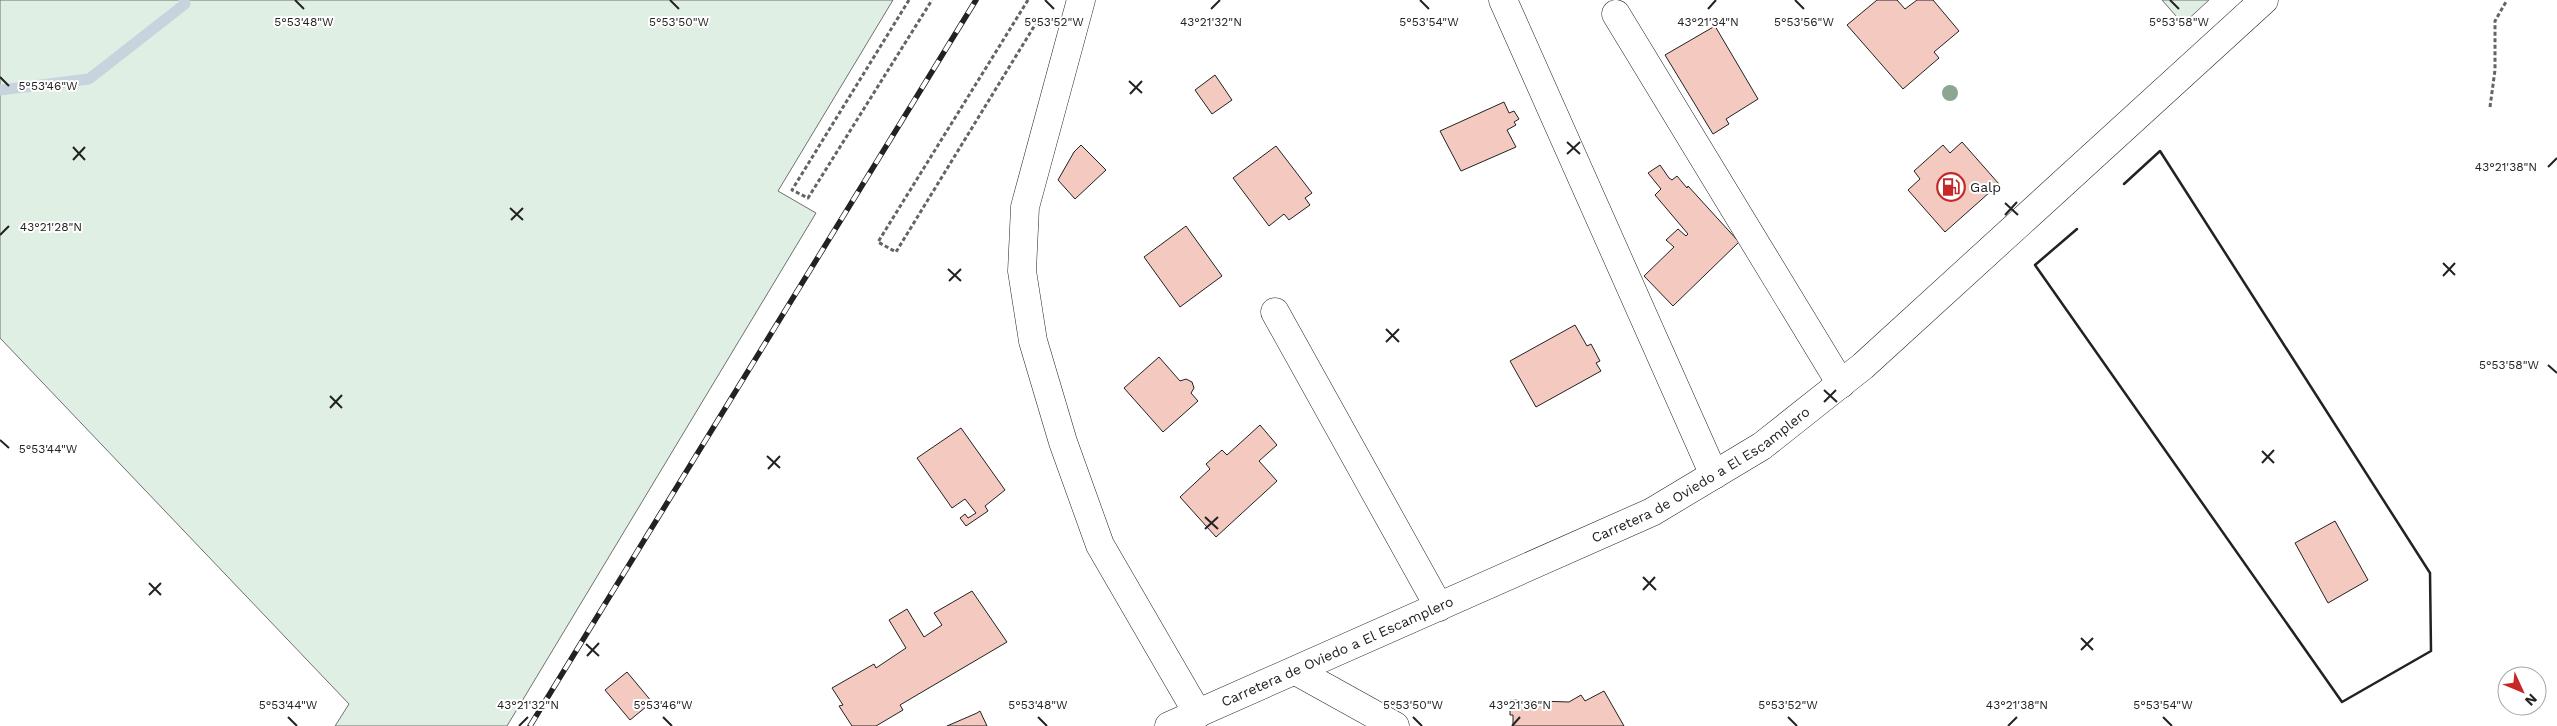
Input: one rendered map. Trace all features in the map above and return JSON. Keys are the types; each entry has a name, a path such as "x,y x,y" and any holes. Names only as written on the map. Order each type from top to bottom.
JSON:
{"street":[{"path":"1081,0 1025,207 1022,270 1033,341 1063,442 1100,545 1198,714"},
{"path":"1503,0 1714,475"},
{"name":"Carretera de Oviedo a El Escamplero","path":"1169,726 1652,512 1762,446 1841,384 2264,0"},
{"path":"1616,14 1841,384"},
{"path":"1275,312 1439,607"},
{"path":"1296,671 1395,726"}],"path":[{"path":"909,0 792,190 808,198 932,0"},
{"path":"1028,0 878,242 896,252 1040,17"},
{"path":"2490,107 2495,70 2495,20 2507,0"}],"green space":[{"path":"0,0 893,0 778,191 816,213 507,726 335,726 349,704 0,338"},
{"path":"2162,0 2209,0 2183,24"}],"building":[{"path":"1877,0 1897,0 1905,9 1917,0 1933,0 1959,31 1934,52 1939,58 1903,89 1847,25"},
{"path":"1715,26 1758,99 1726,119 1729,124 1713,134 1665,55"},
{"path":"1215,75 1232,100 1212,114 1195,90"},
{"path":"1504,102 1509,113 1514,111 1519,119 1514,122 1516,125 1507,130 1516,147 1461,171 1440,131"},
{"path":"1962,142 1999,184 1945,232 1908,190 1920,179 1914,171 1943,145 1950,153"},
{"path":"1081,145 1106,170 1075,199 1058,180 1074,152"},
{"path":"1276,146 1312,193 1305,198 1310,205 1289,220 1284,214 1269,226 1233,178"},
{"path":"1660,165 1669,178 1672,180 1677,176 1687,188 1688,186 1739,242 1673,306 1644,276 1674,247 1666,240 1678,229 1686,236 1688,234 1655,195 1661,189 1648,173"},
{"path":"1186,226 1222,276 1180,307 1144,257"},
{"path":"1575,325 1587,346 1591,344 1600,361 1596,363 1601,371 1536,407 1510,361"},
{"path":"1159,357 1180,381 1186,379 1192,382 1194,388 1191,393 1198,401 1163,432 1124,388"},
{"path":"1260,425 1277,445 1259,461 1277,481 1216,537 1180,497 1210,469 1206,464 1222,450 1227,455"},
{"path":"961,428 1005,490 985,506 988,511 966,526 960,518 965,514 968,518 976,513 965,499 952,508 917,458"},
{"path":"2335,521 2368,580 2328,603 2295,543"},
{"path":"972,591 1007,642 900,705 903,710 876,726 852,726 839,706 843,705 832,688 874,664 876,668 906,648 889,620 907,609 924,637 942,625 934,613"},
{"path":"627,672 652,702 630,720 605,690"},
{"path":"1604,691 1624,726 1513,726 1513,715 1510,715 1510,700 1569,702 1581,695 1585,701"},
{"path":"980,711 987,726 947,726 977,713"}],"waterway":[{"path":"0,90 89,79 185,4 184,0"}],"railway":[{"path":"530,726 976,0"}],"wall":[{"path":"2077,229 2035,265 2342,702 2431,651 2430,573 2160,151 2124,184"}],"place":[{"name":"Galp","path":"1951,187"}]}
